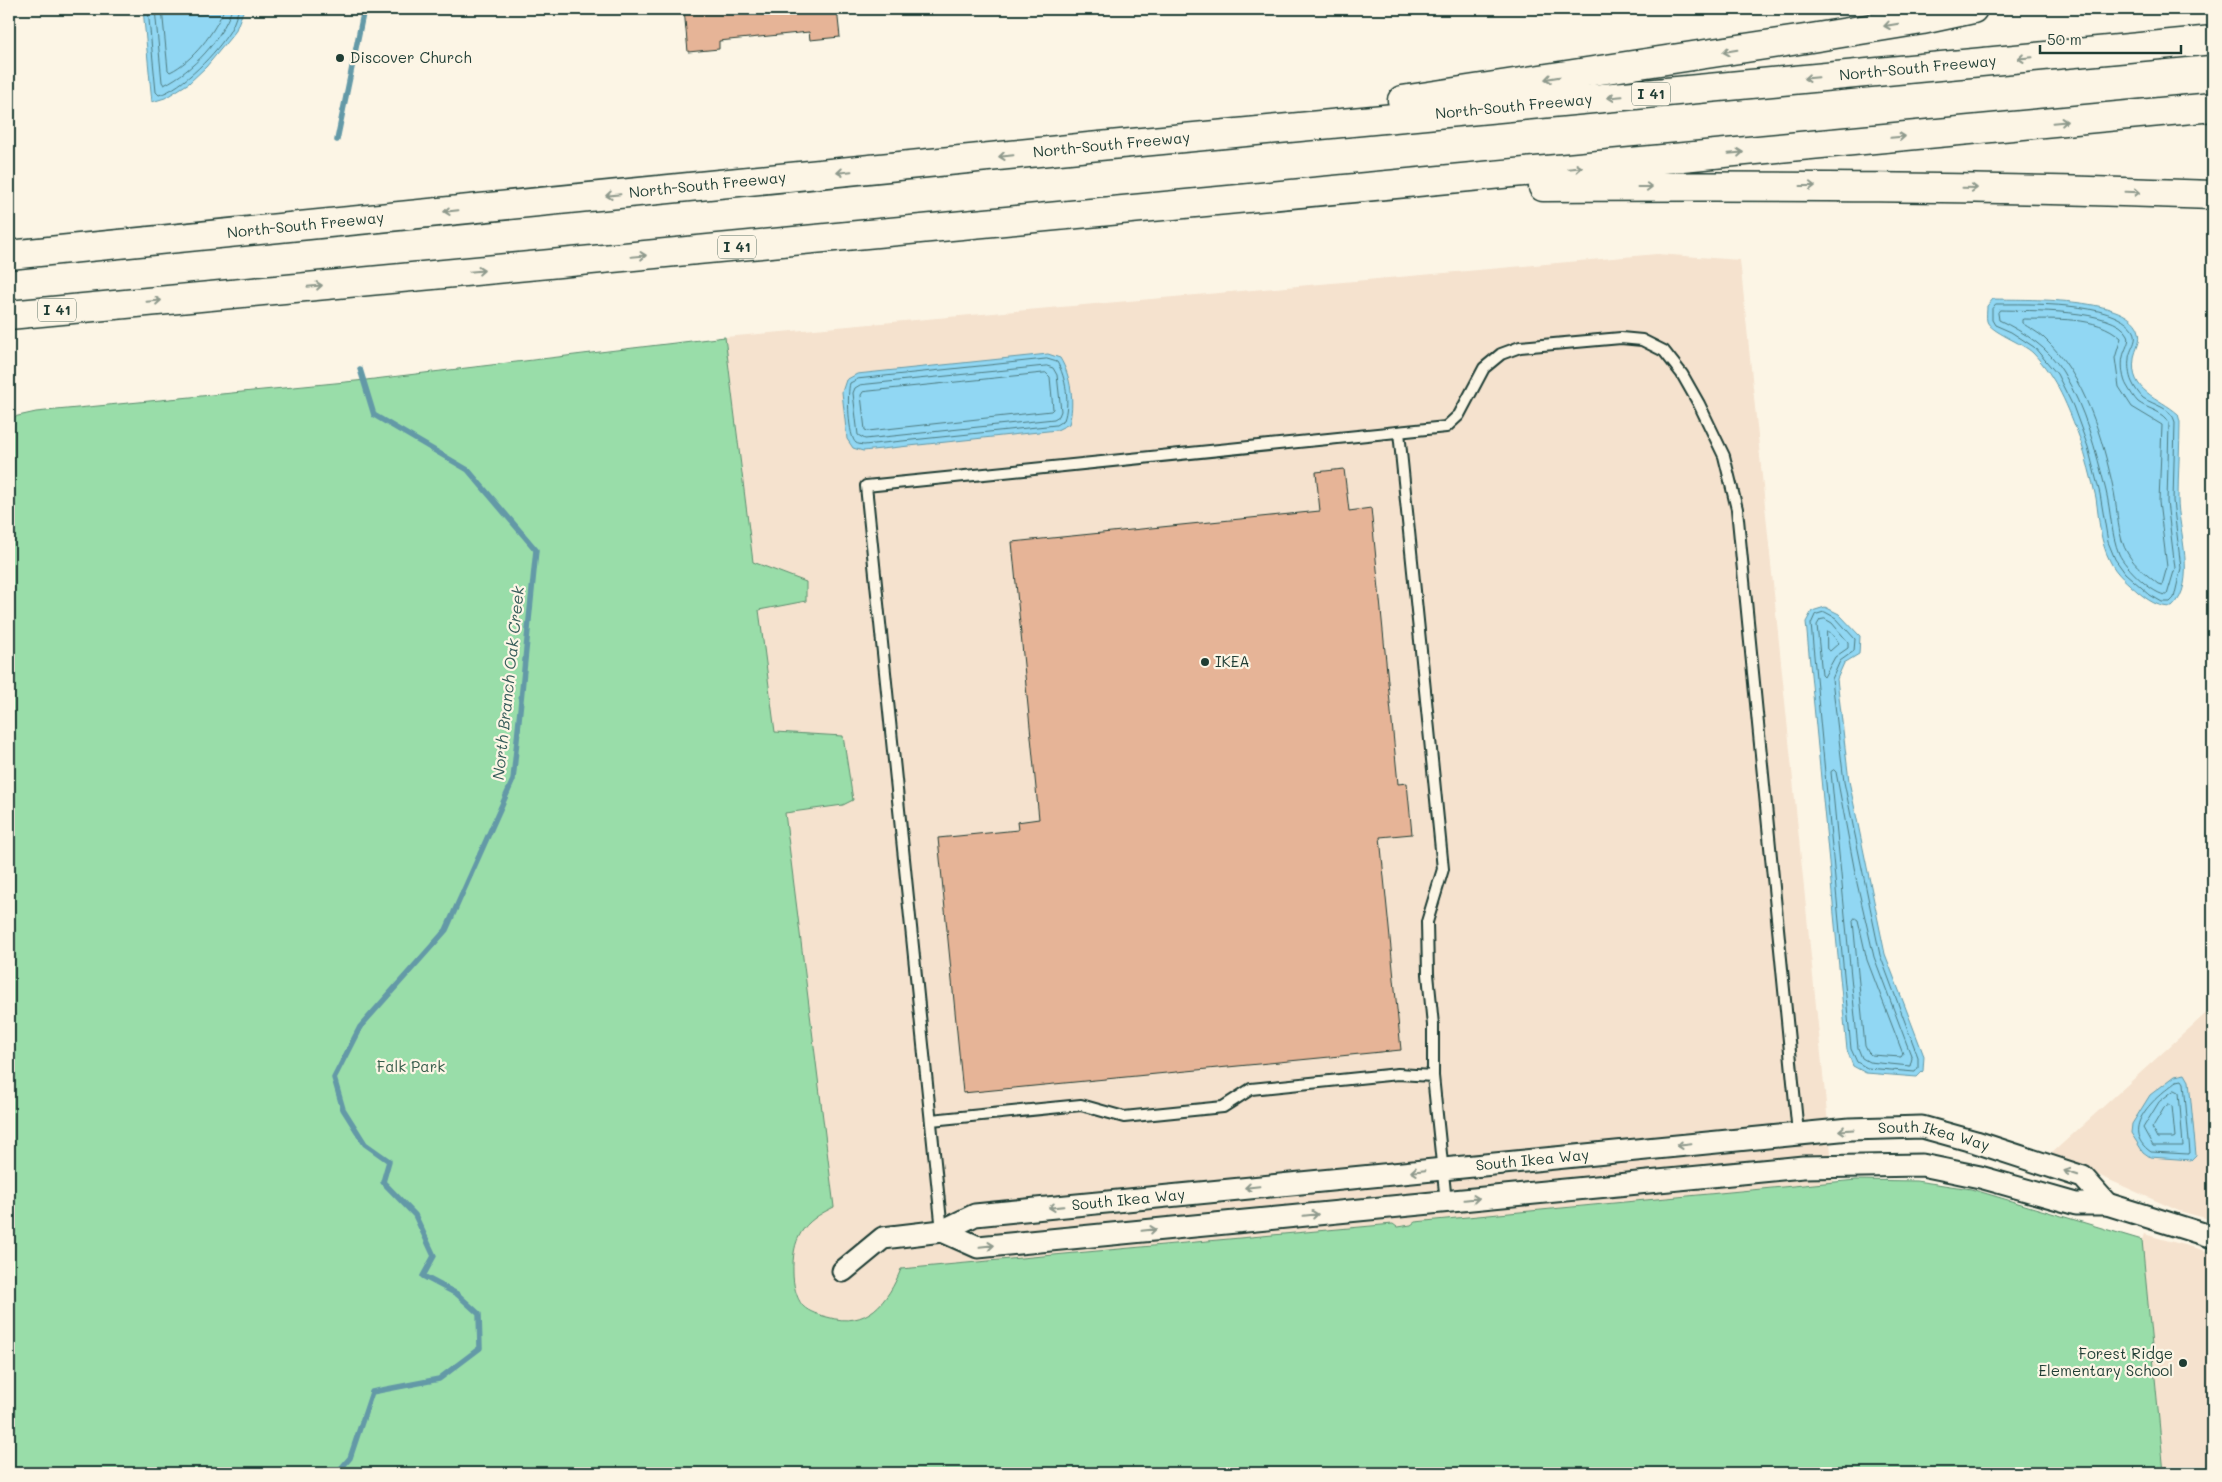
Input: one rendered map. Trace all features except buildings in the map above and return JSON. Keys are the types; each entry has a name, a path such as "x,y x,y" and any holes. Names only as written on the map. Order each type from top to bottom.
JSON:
{"highway":[{"path":"1089,148 1805,39 1922,20 1973,9"},
{"name":"North-South Freeway","path":"12,255 1089,148 2213,40"},
{"name":"I 41","path":"9,315 2213,107"},
{"path":"1369,188 1880,186 2062,189 2213,195"},
{"path":"9,322 105,306"}],"street":[{"name":"South Ikea Way","path":"843,1271 883,1238 942,1231 975,1215 1798,1133 1922,1127 2083,1177 2107,1204"},
{"name":"South Ikea Way","path":"942,1231 978,1247 1803,1167 1922,1165 1980,1177 2076,1204 2107,1204 2213,1237"}],"lane":[{"path":"942,1231 866,486 1446,427 1459,414 1484,368 1501,354 1520,347 1621,338 1642,340 1664,351 1682,374 1695,396 1724,456 1737,509 1798,1133"},
{"path":"1398,432 1443,869 1427,922 1428,974 1433,1025 1433,1076 1446,1202"},
{"path":"931,1120 1081,1105 1124,1117 1223,1107 1251,1089 1398,1074 1433,1076"}],"shaded area":[{"path":"1657,254 1740,260 1834,1182 1415,1222 1411,1225 1397,1227 1393,1224 901,1269 893,1289 876,1310 855,1320 834,1319 816,1314 802,1305 793,1283 793,1253 801,1232 815,1216 833,1207 725,337"},
{"path":"2213,1007 2213,1220 2179,1211 2051,1154"},
{"name":"Forest Ridge Elementary School","path":"2144,1234 2213,1253 2213,1473 2164,1473 2142,1240"}],"green space":[{"name":"Falk Park","path":"725,337 753,562 806,582 806,601 759,610 775,732 843,736 853,800 843,805 785,813 834,1207 807,1225 801,1232 794,1250 793,1273 795,1290 798,1299 805,1308 811,1312 841,1320 865,1316 874,1310 890,1292 901,1269 1393,1224 1397,1227 1411,1225 1415,1222 1856,1180 1916,1181 1971,1189 2142,1240 2164,1473 9,1473 9,418 36,412 366,380"}],"water":[{"path":"143,9 244,9 235,32 206,67 189,83 165,98 152,102"},
{"path":"1993,299 2049,300 2095,305 2129,318 2138,329 2140,337 2134,359 2136,379 2147,392 2178,414 2180,422 2178,499 2185,571 2184,585 2180,597 2172,607 2158,605 2146,598 2122,578 2113,566 2102,538 2096,498 2087,461 2066,404 2049,372 2033,353 1989,325 1987,321 1987,306"},
{"path":"1048,354 1060,358 1067,373 1071,390 1072,407 1069,424 1057,430 863,451 853,448 847,439 842,392 846,380 857,374"},
{"path":"1825,607 1839,614 1860,636 1859,654 1844,663 1837,679 1849,781 1885,954 1924,1056 1923,1071 1917,1077 1866,1073 1853,1066 1847,1050 1806,622 1812,611"},
{"path":"2185,1074 2189,1081 2196,1155 2191,1160 2150,1157 2143,1152 2131,1133 2132,1124 2150,1095 2175,1076"}],"waterway":[{"name":"North Branch Oak Creek","path":"337,140 364,9"},
{"name":"North Branch Oak Creek","path":"337,1473 350,1458 372,1392 439,1379 480,1348 479,1314 457,1294 423,1276 434,1256 415,1215 383,1182 389,1161 365,1144 343,1109 334,1078 360,1027 446,930 513,780 536,550 468,470 374,415 360,369"}],"place":[{"name":"Discover Church","path":"340,58"},
{"name":"IKEA","path":"1205,662"},
{"name":"Forest Ridge Elementary School","path":"2183,1363"}]}
